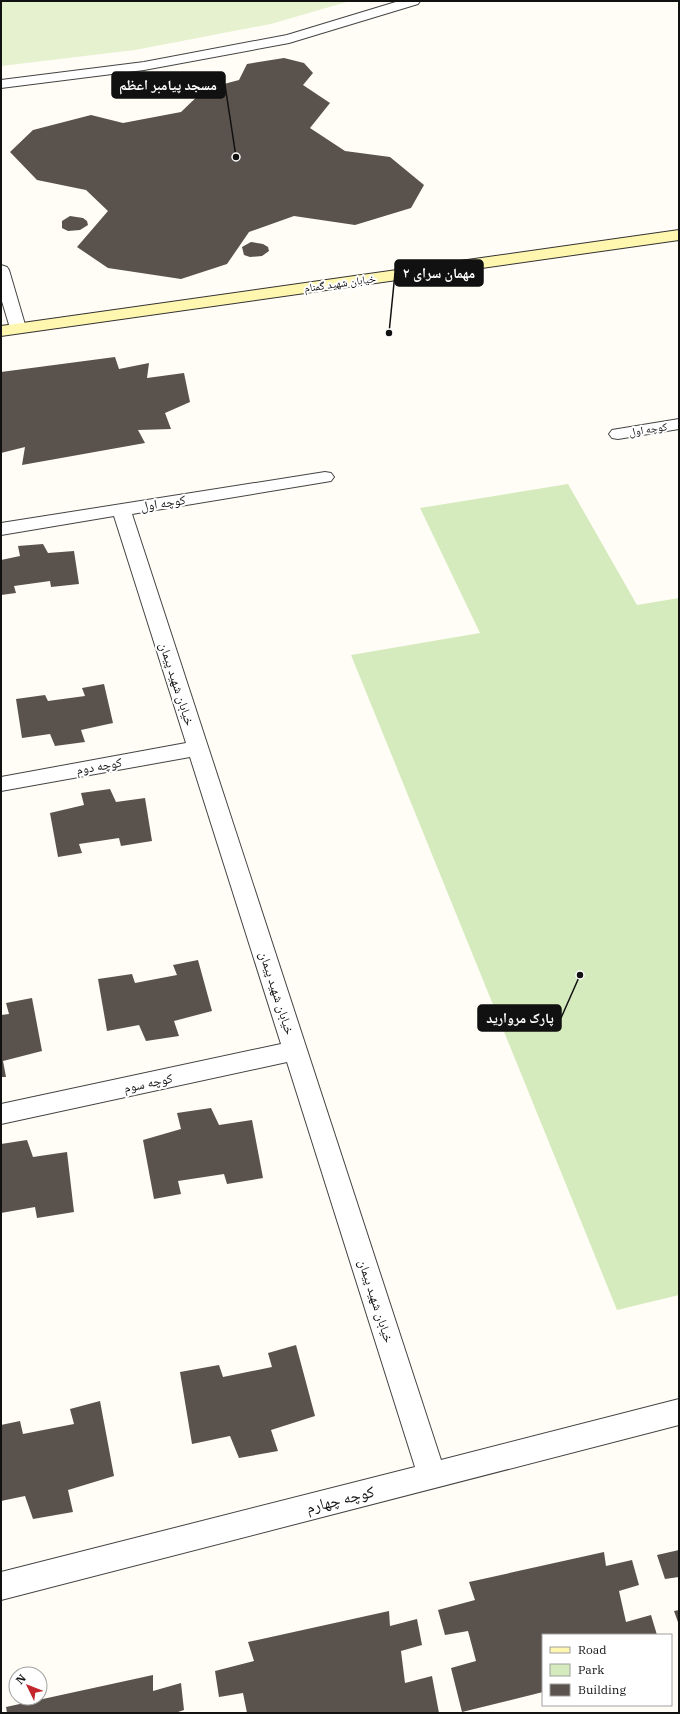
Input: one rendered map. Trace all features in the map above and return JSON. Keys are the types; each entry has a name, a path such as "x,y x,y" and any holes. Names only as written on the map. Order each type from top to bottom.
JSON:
{"street":[{"path":"1,84 144,66 289,39 413,1"},
{"name":"خیابان شهید گمنام","path":"1,331 679,235"},
{"path":"1,270 18,328"},
{"name":"کوچه اول","path":"618,434 679,424"},
{"name":"کوچه اول","path":"1,529 325,477"},
{"name":"خیابان شهید پیمان","path":"122,509 432,1476"},
{"name":"کوچه دوم","path":"1,784 198,748"},
{"name":"کوچه سوم","path":"1,1114 296,1051"},
{"name":"کوچه چهارم","path":"1,1586 679,1412"}],"green space":[{"path":"1,1 350,1 271,24 135,50 1,66"},
{"path":"568,484 637,605 679,598 679,1295 617,1310 351,655 480,633 420,508"}],"building":[{"path":"284,58 304,63 313,73 303,85 330,103 310,128 345,151 390,157 424,185 411,208 355,225 294,216 249,232 227,264 181,279 108,268 77,247 108,211 86,190 37,180 10,152 33,130 91,115 123,123 181,112 205,89 239,80 247,64"},
{"path":"70,216 83,218 87,221 88,225 80,230 68,231 62,228 62,221"},
{"path":"251,242 263,244 268,247 269,251 262,256 250,257 244,255 242,247"},
{"path":"115,357 119,369 149,363 147,378 184,373 190,402 165,413 171,429 138,430 145,443 22,465 25,447 1,453 1,372"},
{"path":"43,544 48,553 74,551 79,584 51,587 50,581 14,586 16,593 1,595 1,560 20,556 18,546"},
{"path":"104,684 113,723 81,730 85,742 55,746 50,734 22,738 16,699 45,695 48,701 85,696 82,688"},
{"path":"110,789 116,802 145,798 152,841 121,846 119,838 79,844 82,853 58,857 50,813 84,805 81,793"},
{"path":"198,960 212,1011 174,1021 179,1036 146,1041 139,1025 107,1031 98,979 132,974 135,983 177,975 173,965"},
{"path":"32,998 42,1051 3,1061 6,1077 1,1077 1,1015 9,1014 6,1003"},
{"path":"211,1108 219,1125 252,1120 263,1178 227,1184 224,1174 178,1181 181,1194 154,1199 143,1140 181,1129 177,1113"},
{"path":"27,1140 33,1157 67,1152 74,1212 37,1218 35,1207 1,1213 1,1144"},
{"path":"296,1345 315,1416 271,1430 278,1451 239,1458 230,1436 192,1444 180,1372 219,1365 223,1377 272,1367 268,1353"},
{"path":"100,1401 114,1476 68,1490 73,1512 33,1519 25,1496 1,1501 1,1425 20,1421 23,1434 74,1424 70,1409"},
{"path":"679,1550 679,1577 665,1579 657,1555"},
{"path":"604,1552 606,1566 632,1560 639,1585 619,1591 626,1622 651,1615 657,1634 542,1634 542,1692 462,1712 451,1668 476,1661 468,1631 445,1635 438,1610 475,1600 469,1582"},
{"path":"679,1610 679,1625 674,1611"},
{"path":"389,1611 390,1626 417,1619 422,1645 401,1651 405,1683 432,1676 439,1713 247,1713 243,1693 219,1697 215,1671 254,1661 248,1642"},
{"path":"153,1675 153,1691 181,1683 184,1710 175,1713 7,1713 6,1707 11,1706 48,1706 48,1698"}],"place":[{"name":"مسجد پیامبر اعظم","path":"236,157"},
{"name":"مهمان سرای ۲","path":"389,333"},
{"name":"پارک مروارید","path":"580,975"}]}
